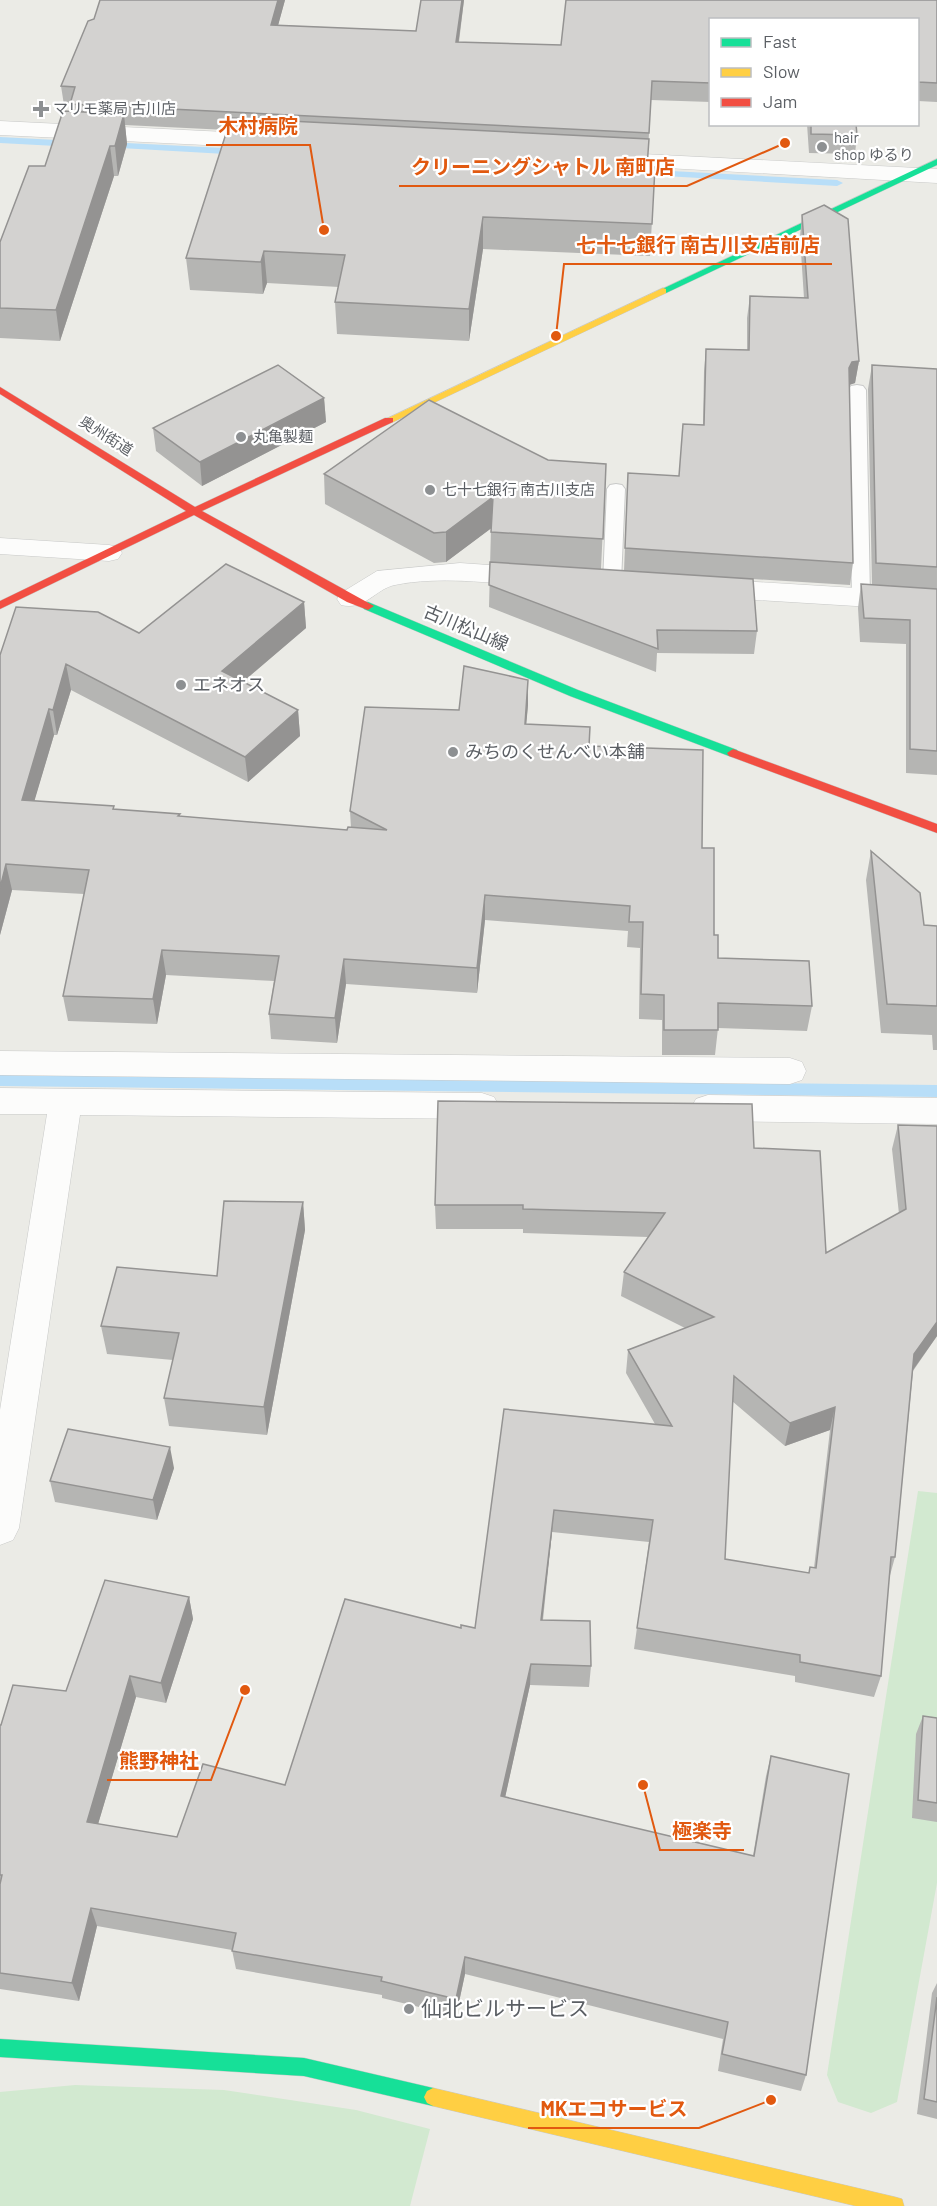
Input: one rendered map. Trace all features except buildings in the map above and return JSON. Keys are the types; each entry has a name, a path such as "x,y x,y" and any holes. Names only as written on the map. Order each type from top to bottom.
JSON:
{"street":[{"path":"0,128 287,142"},
{"path":"0,149 131,156"},
{"path":"586,158 937,176"},
{"path":"0,605 194,511 937,162"},
{"path":"595,179 937,197"},
{"name":"奥州街道","path":"0,390 194,511"},
{"name":"古川松山線","path":"194,511 351,599 574,693 937,829"},
{"path":"0,546 109,553"},
{"path":"351,599 387,577 460,572 556,578"},
{"path":"683,586 937,602"},
{"path":"0,1063 180,1084 510,1106"},
{"path":"0,1101 66,1101 180,1084 790,1071"},
{"path":"0,1528 66,1101"},
{"path":"676,1108 937,1111"},
{"path":"0,2048 304,2067 827,2198 895,2206"}],"lane":[{"path":"857,390 861,597"},
{"path":"613,582 616,489"}],"green space":[{"path":"918,1491 937,1493 937,1883 897,2102 871,2113 838,2102 827,2075"},
{"path":"75,2085 224,2090 356,2110 430,2129 410,2206 0,2206 0,2092"}],"waterway":[{"path":"0,140 75,144"},
{"path":"107,145 243,152"},
{"path":"634,172 837,183"},
{"path":"0,1080 937,1091"}],"traffic: fast":[{"path":"663,291 937,162"},
{"path":"368,606 574,693 733,753"},
{"path":"0,2048 304,2067 433,2097"}],"traffic: slow":[{"path":"389,420 663,291"},
{"path":"433,2097 895,2206"}],"traffic: jam":[{"path":"0,390 194,511 389,420"},
{"path":"0,605 194,511 351,599 368,606"},
{"path":"733,753 937,829"}],"place":[{"name":"マリモ薬局 古川店","path":"41,109"},
{"name":"クリーニングシャトル 南町店","path":"785,143"},
{"name":"hair shop ゆるり","path":"822,147"},
{"name":"木村病院","path":"324,230"},
{"name":"七十七銀行 南古川支店前店","path":"556,336"},
{"name":"丸亀製麺","path":"241,437"},
{"name":"七十七銀行 南古川支店","path":"430,490"},
{"name":"エネオス","path":"181,685"},
{"name":"みちのくせんべい本舗","path":"453,752"},
{"name":"熊野神社","path":"245,1690"},
{"name":"極楽寺","path":"643,1785"},
{"name":"仙北ビルサービス","path":"409,2009"},
{"name":"MKエコサービス","path":"771,2100"}]}
